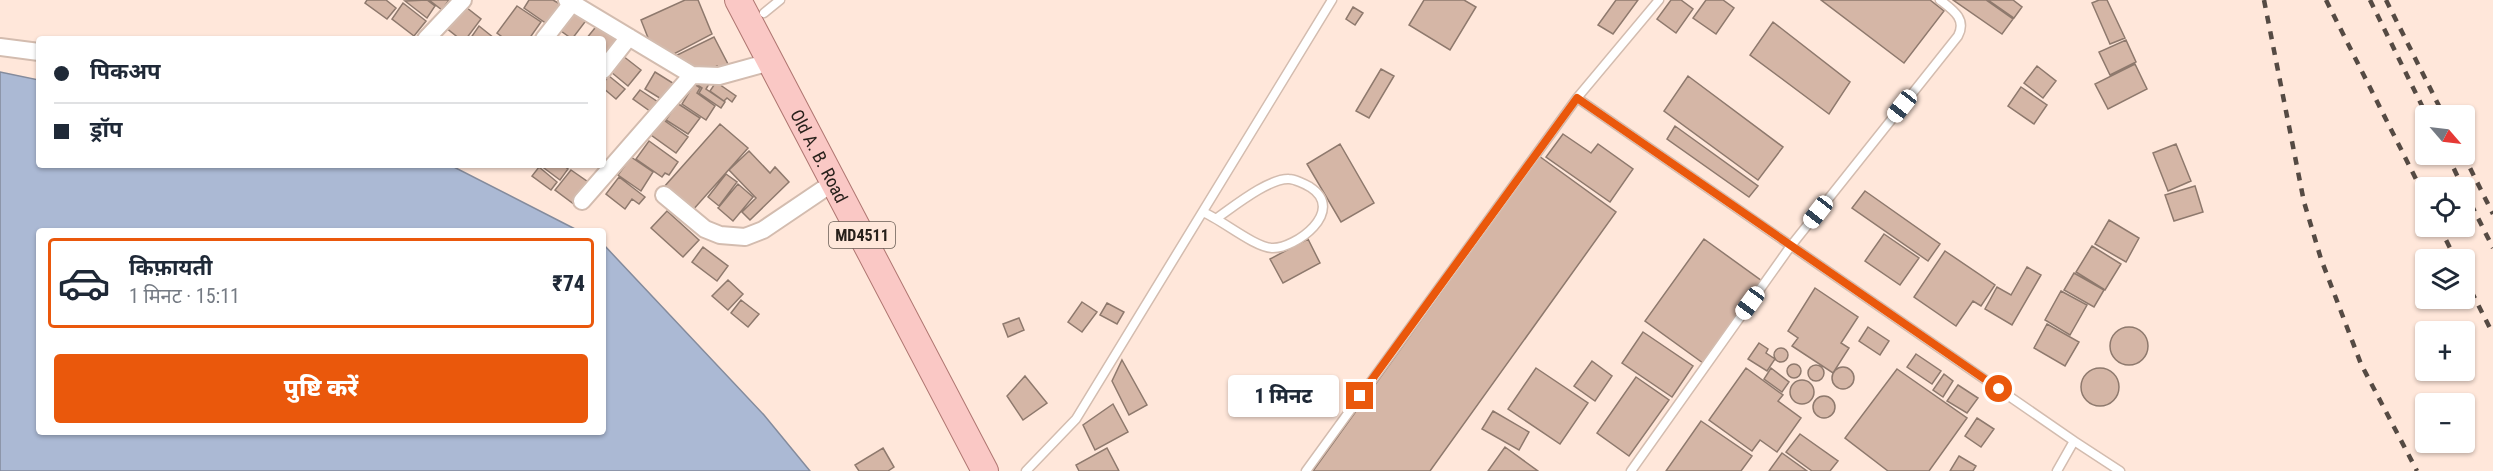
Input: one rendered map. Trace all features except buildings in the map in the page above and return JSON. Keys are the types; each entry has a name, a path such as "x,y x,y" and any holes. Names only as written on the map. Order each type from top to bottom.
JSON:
{"main road":[{"name":"Old A. B. Road","path":"738,0 985,471"},
{"name":"Old A. B. Road","path":"767,4 958,394 1002,471"}],"street":[{"path":"429,36 463,0"},
{"path":"546,36 570,1 692,75 719,76 771,62"},
{"path":"606,66 629,38"},
{"path":"0,47 36,52"},
{"path":"582,201 692,75"},
{"path":"664,195 705,229 720,235 745,237 763,230 834,182"}],"lane":[{"path":"1026,471 1076,419 1332,0"},
{"path":"1306,471 1577,98 1659,0"},
{"path":"1631,471 1790,247 1958,36 1962,29 1960,19 1940,0"},
{"path":"1577,98 1790,247 2120,471"},
{"path":"1203,212 1264,247 1275,248 1314,227 1323,213 1324,203 1318,193 1308,185 1289,178 1255,191 1217,218"},
{"path":"2057,471 2074,441"}],"water":[{"path":"0,72 36,79 36,168 456,168 573,228 36,228 36,435 606,435 606,247 764,415 810,471 0,471"}],"railway":[{"path":"2264,0 2304,202 2321,259 2361,364 2417,471"},
{"path":"2326,0 2415,177"},
{"path":"2370,0 2422,105"},
{"path":"2386,0 2438,105"},
{"path":"2452,165 2458,177"},
{"path":"2468,165 2493,214"},
{"path":"2475,212 2493,248"},
{"path":"2444,237 2450,249"},
{"path":"2475,299 2493,334"}],"route":[{"path":"1360,396 1577,98 1999,389"}]}
